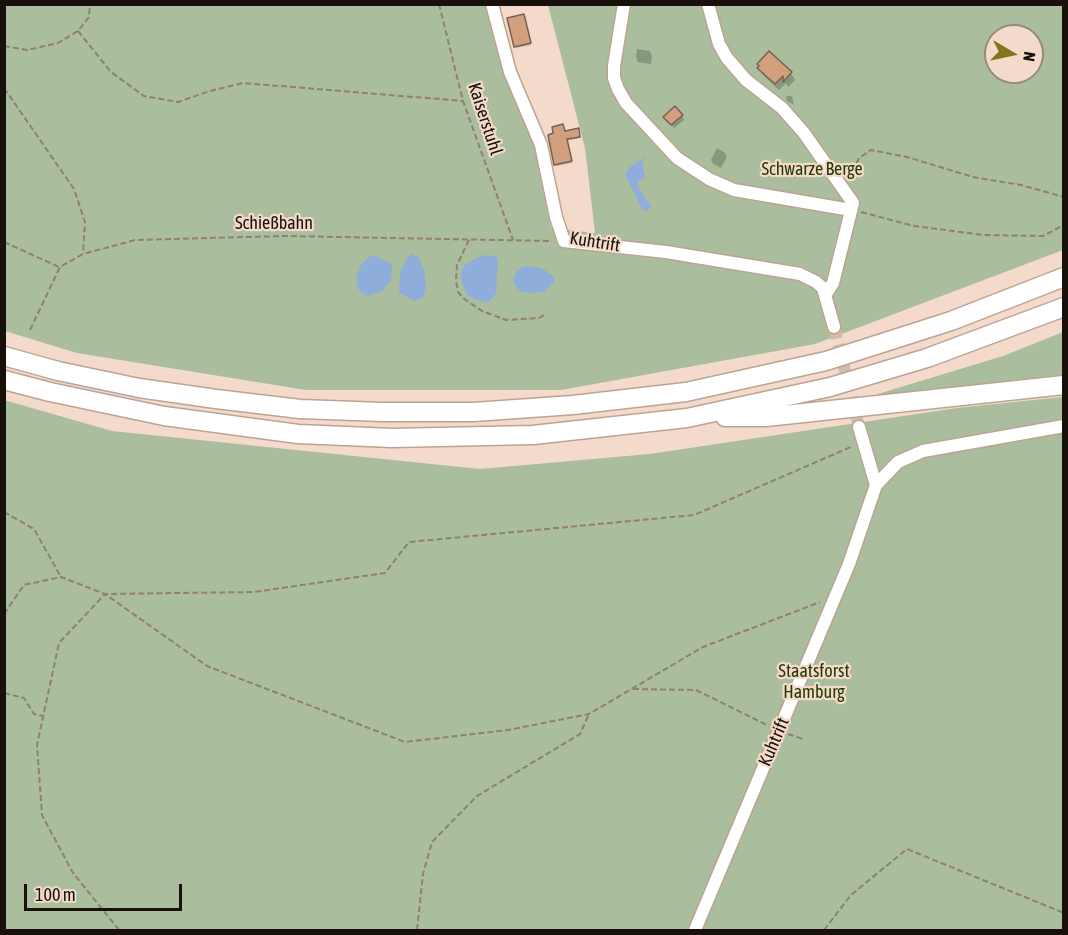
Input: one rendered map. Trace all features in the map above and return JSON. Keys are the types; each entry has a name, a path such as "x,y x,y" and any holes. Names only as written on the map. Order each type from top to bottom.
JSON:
{"highway":[{"path":"4,356 58,371 139,388 300,409 463,412 551,406 686,392 826,361 951,321 1064,278"},
{"path":"4,380 164,416 298,434 403,438 522,436 687,418 830,387 927,358 1064,307"},
{"path":"687,418 766,417 1064,385"}],"street":[{"name":"Kuhtrift","path":"492,4 510,72 541,145 556,218 564,241 666,252 794,272 816,282 826,294"},
{"path":"624,4 614,78 626,103 677,158 708,179 734,190 850,203"},
{"path":"708,4 719,44 726,58 746,80 782,108 831,170 850,203 833,283 826,294 834,327"},
{"path":"859,426 876,485"},
{"name":"Kuhtrift","path":"695,930 857,544 876,485 898,462 923,451 1064,426"}],"path":[{"path":"4,46 27,50 58,43 78,31 89,17 90,4"},
{"name":"Kaiserstuhl","path":"440,4 463,101 513,240"},
{"path":"78,31 111,72 144,96 178,102 243,83 463,101"},
{"path":"4,88 74,189 85,222 83,254"},
{"path":"1064,196 1021,185 973,177 907,157 872,150 859,158 846,187 850,203 914,226 984,235 1043,236 1064,225"},
{"name":"Schießbahn","path":"60,267 83,254 135,240 285,236 564,241"},
{"path":"469,240 458,266 456,280 458,292 463,298 482,311 506,320 539,318 544,315"},
{"path":"4,242 60,267 30,330"},
{"path":"119,930 73,873 42,815 37,745 58,644 105,594 254,592 385,573 410,542 694,514 862,442"},
{"path":"4,512 34,529 61,577"},
{"path":"4,614 24,585 61,577 105,594 207,666 405,742 508,730 589,714 703,647 813,604 820,602 832,605"},
{"path":"632,688 696,690 779,731 803,739"},
{"path":"4,693 24,698 34,714 43,716"},
{"path":"417,930 423,874 432,842 477,796 580,734 589,714"},
{"path":"824,930 851,895 907,849 1064,913"}],"green space":[{"name":"Schwarze Berge","path":"4,5 488,5 532,133 551,228 595,233 585,148 548,5 1063,5 1063,250 815,344 561,390 306,390 77,353 5,331"},
{"path":"1063,332 1063,378 878,397 878,394 1003,356"},
{"name":"Staatsforst Hamburg","path":"1063,397 1063,930 5,930 4,400 112,431 480,469 650,454 957,408"}],"water":[{"path":"645,157 642,165 645,177 638,182 639,189 651,206 647,211 642,209 625,175 631,166"},
{"path":"412,254 419,258 424,270 426,287 423,298 415,301 399,293 400,272"},
{"path":"372,255 392,265 391,281 382,291 366,296 359,290 356,277 362,263"},
{"path":"484,255 497,257 498,263 496,293 489,302 468,296 461,281 462,269 467,263"},
{"path":"524,266 541,268 554,276 554,282 544,292 521,292 513,280 517,271"}],"building":[{"path":"524,14 531,43 514,47 507,18"},
{"path":"769,51 792,72 783,82 783,76 775,84 757,68 759,66 757,64"},
{"path":"675,106 683,115 671,125 663,117"},
{"path":"563,124 565,131 579,128 580,137 567,139 572,161 554,165 548,135 553,133 552,127"}],"tunnel":[{"path":"834,327 859,427"}]}
